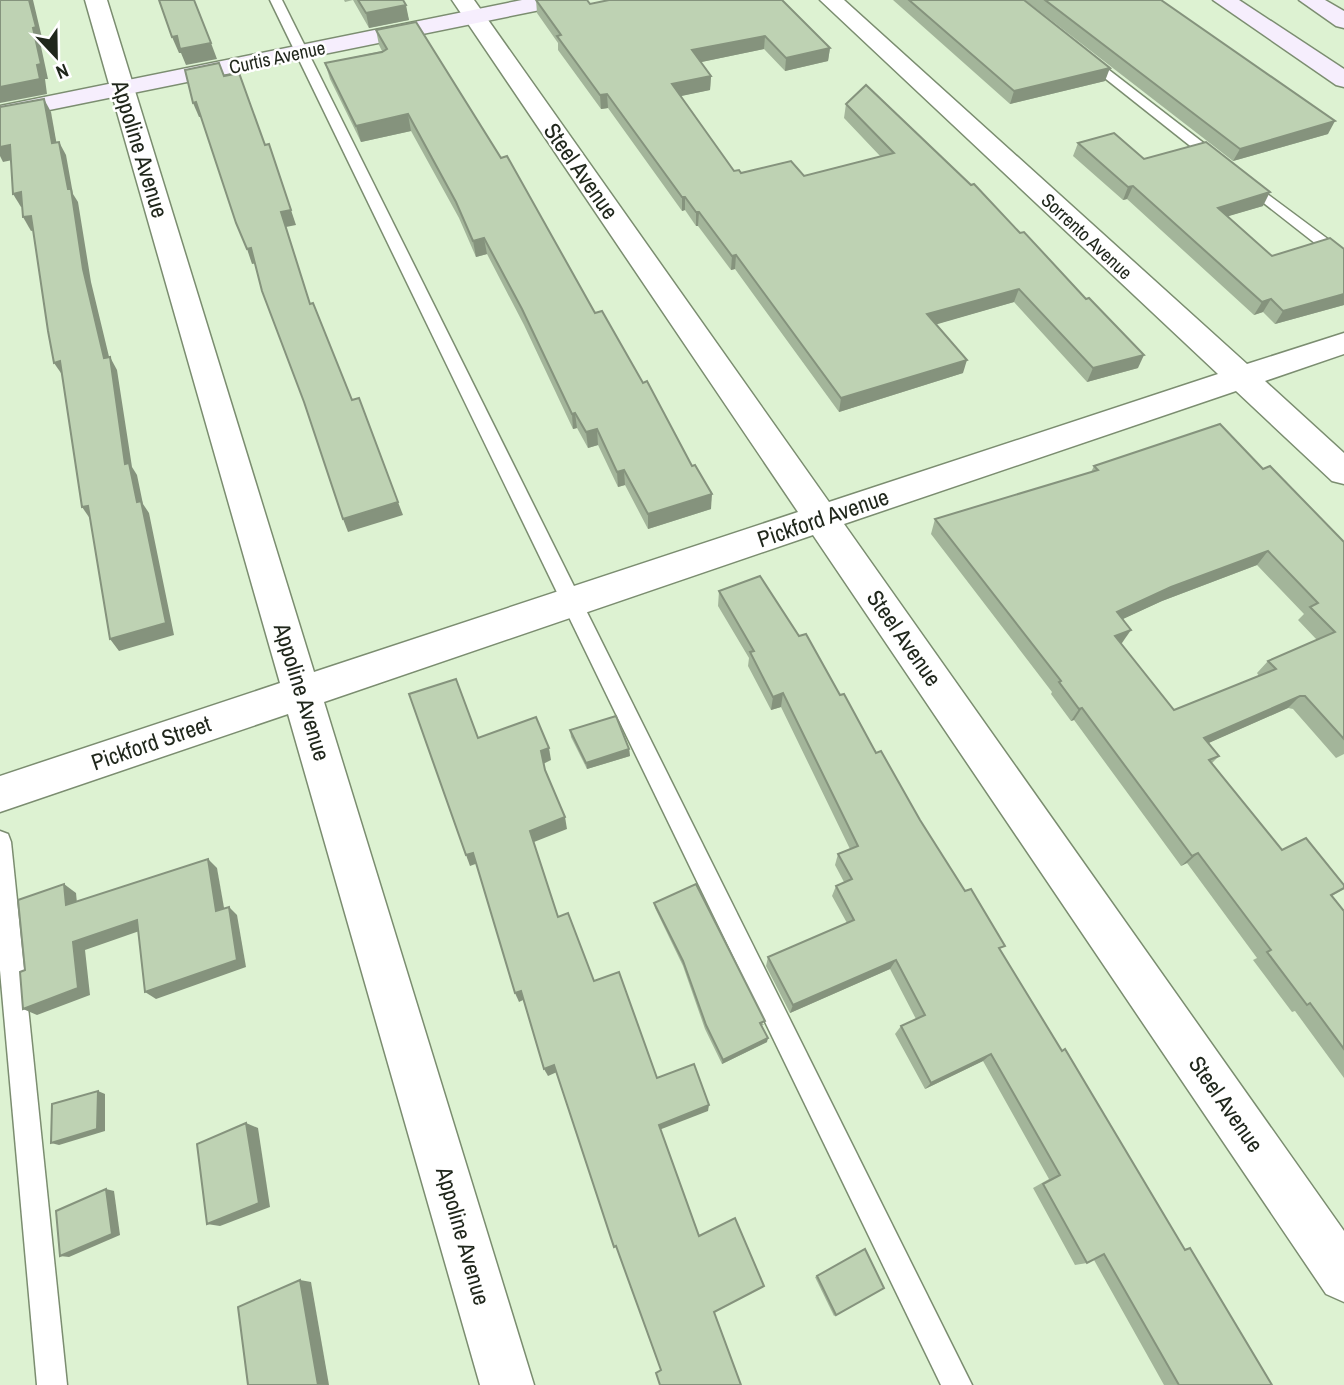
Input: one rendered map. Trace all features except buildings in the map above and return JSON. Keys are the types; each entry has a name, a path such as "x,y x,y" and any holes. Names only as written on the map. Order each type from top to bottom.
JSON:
{"street":[{"name":"Appoline Avenue","path":"96,0 507,1385"},
{"name":"Curtis Avenue","path":"0,113 302,52 469,8 555,0"},
{"name":"Sorrento Avenue","path":"831,0 1344,472"},
{"path":"1224,0 1344,80"},
{"path":"1310,0 1344,21"},
{"name":"Steel Avenue","path":"469,8 1344,1276"},
{"name":"Pickford Avenue","path":"302,693 1344,343"},
{"name":"Pickford Street","path":"0,794 302,693"}],"lane":[{"path":"276,0 957,1385"},
{"path":"1080,52 1344,259"},
{"path":"0,842 52,1385"}]}
